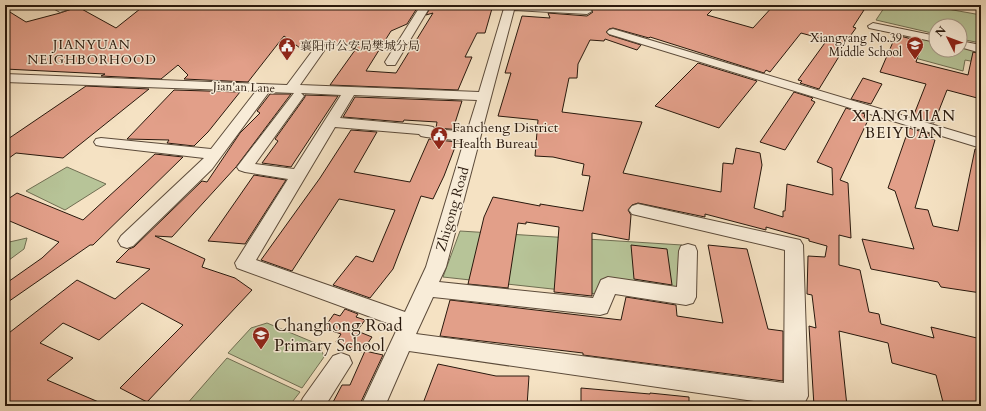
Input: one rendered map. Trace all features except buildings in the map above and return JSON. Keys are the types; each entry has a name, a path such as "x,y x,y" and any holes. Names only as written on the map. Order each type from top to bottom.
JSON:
{"street":[{"path":"53,5 60,9 71,5"},
{"path":"391,62 426,5"},
{"path":"509,6 587,11"},
{"name":"Zhigong Road","path":"373,406 436,267 509,6"},
{"path":"873,26 928,37"},
{"path":"613,32 981,144"},
{"path":"968,46 981,49"},
{"path":"298,175 245,168 294,93 320,48"},
{"name":"Jian'an Lane","path":"5,78 265,88 294,93 350,91 483,96"},
{"path":"127,241 206,166 265,88"},
{"path":"350,91 244,263 406,332 796,401 794,245 638,210"},
{"path":"331,122 428,130 426,133 472,137"},
{"path":"101,142 215,154"},
{"path":"426,288 600,307 608,285 686,297 688,251"},
{"path":"311,406 341,363"}],"green space":[{"path":"886,5 925,5 981,15 981,43 968,41 968,18 928,18 928,32 876,20"},
{"path":"921,35 928,37 928,58 968,58 968,46 981,49 981,63 965,60 963,71 915,58"},
{"path":"67,167 106,184 65,210 26,191"},
{"path":"460,231 682,245 678,291 598,294 443,277"},
{"path":"27,238 24,249 5,263 5,243"},
{"path":"267,323 320,345 324,357 302,388 228,353 251,328"},
{"path":"227,358 300,392 289,406 186,405"}],"place":[{"name":"Xiangyang No.39 Middle School","path":"915,60"},
{"name":"襄阳市公安局樊城分局","path":"287,61"},
{"name":"Fancheng District Health Bureau","path":"439,150"},
{"name":"Changhong Road Primary School","path":"261,350"}],"district":[{"name":"JIANYUAN NEIGHBORHOOD","path":"92,52"},
{"name":"XIANGMIAN BEIYUAN","path":"904,124"}]}
